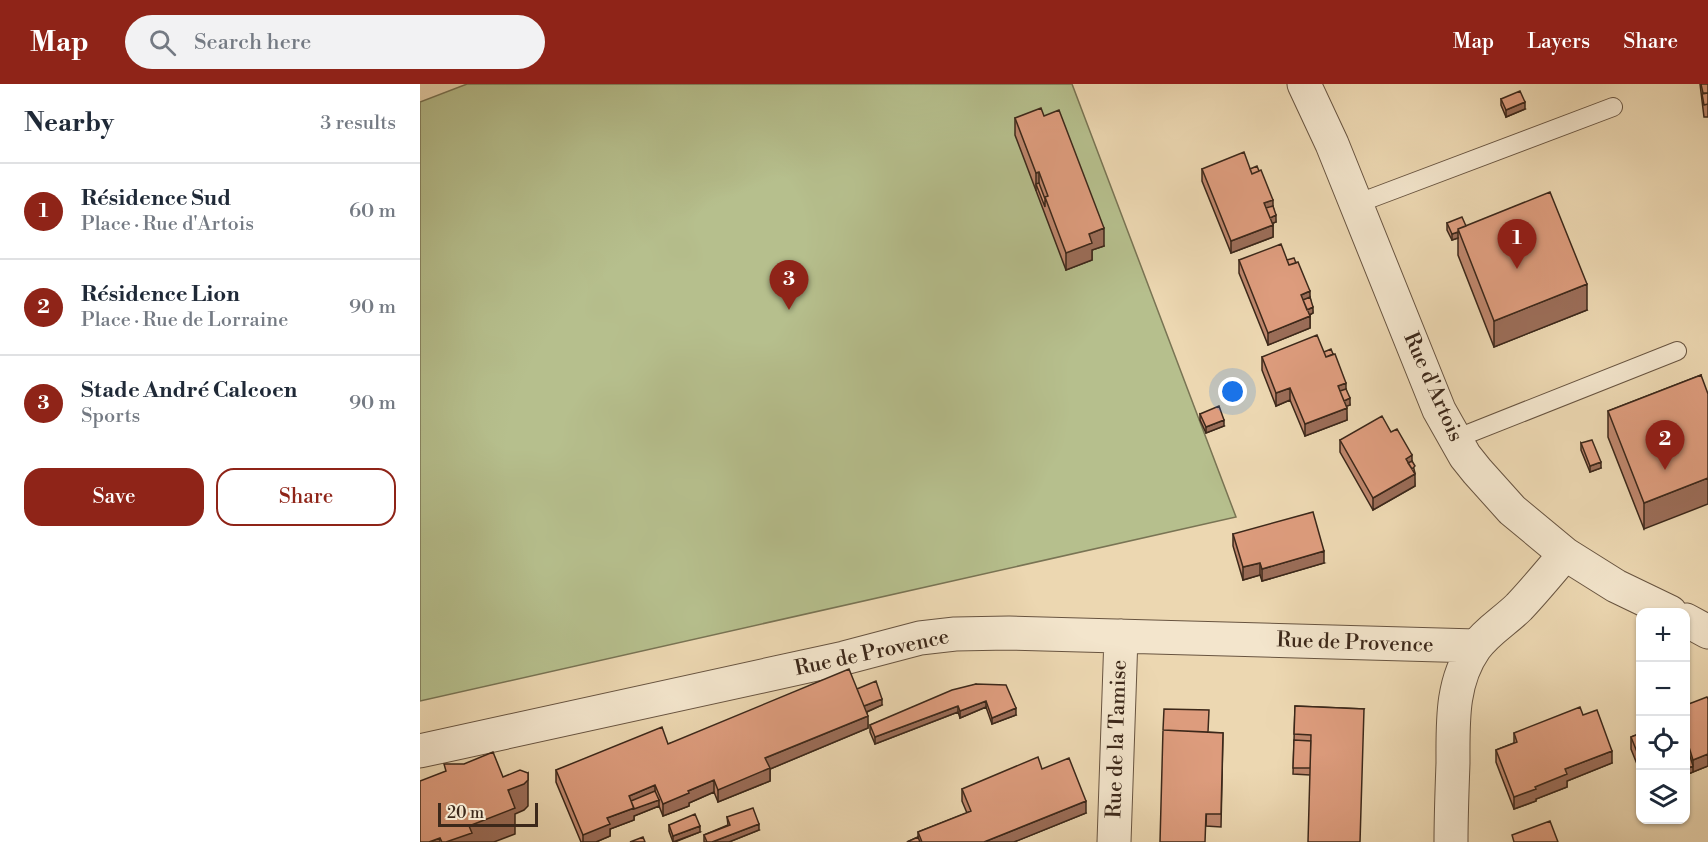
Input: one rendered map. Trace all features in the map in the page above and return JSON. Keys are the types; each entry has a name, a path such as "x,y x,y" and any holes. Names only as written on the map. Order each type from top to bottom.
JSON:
{"street":[{"name":"Rue d'Artois","path":"1304,84 1332,144 1439,410 1455,439 1477,471 1512,510 1565,554 1616,585 1662,608"},
{"path":"1450,842 1455,704 1460,679 1476,646 1519,607 1565,554"},
{"path":"1690,622 1708,632"},
{"name":"Rue de Provence","path":"420,752 844,658 920,638 955,634 1008,633 1476,646"},
{"name":"Rue de la Tamise","path":"1114,842 1121,636"}],"lane":[{"path":"1356,204 1612,107"},
{"path":"1455,439 1677,351"}],"green space":[{"path":"467,84 1072,84 1236,517 420,701 420,102"}],"building":[{"path":"1701,84 1708,84 1708,93 1703,93"},
{"path":"1520,91 1525,102 1506,110 1501,99"},
{"path":"1708,93 1708,104 1704,105 1702,94"},
{"path":"1041,108 1044,116 1059,110 1104,228 1089,234 1092,243 1066,253 1045,197 1048,196 1039,172 1036,173 1015,118"},
{"path":"1244,152 1252,174 1261,170 1273,200 1264,203 1273,225 1231,241 1202,169"},
{"path":"1257,166 1259,171 1252,174 1250,169"},
{"path":"1039,183 1045,199 1045,207 1036,184"},
{"path":"1550,192 1587,284 1494,321 1458,229"},
{"path":"1273,206 1276,215 1270,218 1266,208"},
{"path":"1462,217 1466,226 1452,234 1447,223"},
{"path":"1281,244 1289,265 1298,262 1310,291 1301,295 1310,316 1268,333 1239,260"},
{"path":"1294,258 1296,263 1289,265 1287,260"},
{"path":"1310,297 1313,307 1307,310 1303,300"},
{"path":"1317,335 1326,357 1335,354 1346,383 1338,386 1347,408 1305,424 1290,388 1276,393 1262,357"},
{"path":"1331,349 1333,354 1326,357 1324,352"},
{"path":"1701,375 1708,394 1708,478 1644,503 1608,411"},
{"path":"1346,389 1350,398 1344,401 1340,391"},
{"path":"1219,406 1224,420 1206,427 1200,414"},
{"path":"1382,416 1391,432 1397,429 1412,455 1406,459 1415,474 1373,498 1340,440"},
{"path":"1592,440 1601,462 1590,466 1581,443"},
{"path":"1412,461 1415,466 1412,469 1408,463"},
{"path":"1313,512 1324,551 1262,569 1260,563 1243,567 1233,534"},
{"path":"849,669 868,716 765,758 770,768 718,790 714,780 663,804 655,785 629,796 634,808 607,818 610,824 583,835 556,770 662,727 668,744"},
{"path":"876,681 882,699 864,706 857,689"},
{"path":"976,684 1006,685 1016,708 992,718 986,701 960,711 958,706 875,737 870,725 952,690"},
{"path":"1707,697 1708,699 1708,754 1693,760 1690,750 1690,703"},
{"path":"1295,706 1364,709 1360,842 1308,842 1311,735 1294,734"},
{"path":"1580,707 1583,715 1597,710 1612,751 1565,769 1567,774 1514,797 1496,750 1517,742 1514,733"},
{"path":"1164,709 1209,710 1208,732 1163,730"},
{"path":"1163,730 1223,733 1221,814 1206,814 1205,842 1160,842"},
{"path":"1636,735 1636,750 1631,737"},
{"path":"1294,740 1311,741 1310,768 1293,768"},
{"path":"493,752 503,777 520,770 528,773 528,780 524,784 508,790 515,808 469,826 472,833 446,842 442,842 440,838 420,842 420,781 446,771 444,764 464,764"},
{"path":"1038,757 1042,769 1069,758 1086,801 984,842 922,842 918,832 971,811 962,789"},
{"path":"655,791 659,800 634,809 631,801"},
{"path":"753,808 759,824 707,842 704,835 730,825 727,817"},
{"path":"695,814 700,826 673,836 669,825"},
{"path":"1550,821 1558,842 1514,842 1512,835"},
{"path":"643,837 645,842 630,842"},
{"path":"918,837 920,842 907,842"}],"place":[{"name":"Résidence Sud","path":"1517,269"},
{"name":"Stade André Calcoen","path":"789,310"},
{"name":"Résidence Lion","path":"1665,470"}]}
